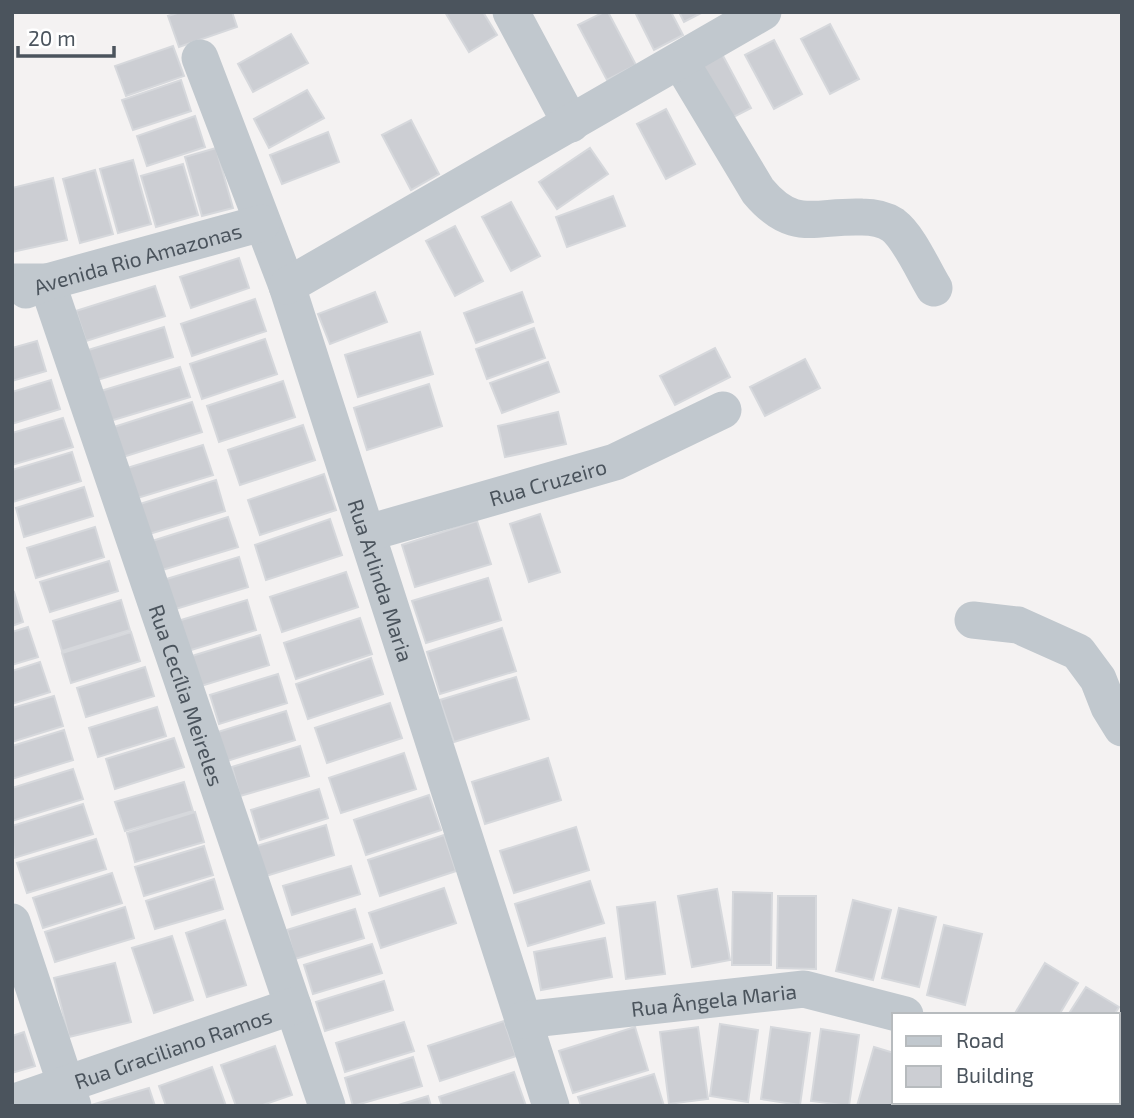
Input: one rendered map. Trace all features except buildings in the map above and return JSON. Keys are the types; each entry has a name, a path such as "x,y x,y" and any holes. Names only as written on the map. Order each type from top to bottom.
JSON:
{"street":[{"path":"511,12 571,124"},
{"path":"287,286 763,12"},
{"name":"Rua Arlinda Maria","path":"200,58 287,286 551,1106"},
{"path":"680,61 758,191 770,206 788,217 805,220 853,216 872,217 891,223 903,236 934,288"},
{"name":"Avenida Rio Amazonas","path":"12,296 30,282 262,223"},
{"name":"Rua Cecília Meireles","path":"30,282 327,1106"},
{"name":"Rua Cruzeiro","path":"368,534 615,461 723,410"},
{"path":"974,620 1018,625 1077,652 1098,679 1109,708 1122,728"},
{"path":"12,922 69,1095"},
{"name":"Rua Ângela Maria","path":"523,1020 804,989 897,1013"},
{"name":"Rua Graciliano Ramos","path":"12,1103 69,1095 293,1006"}]}
